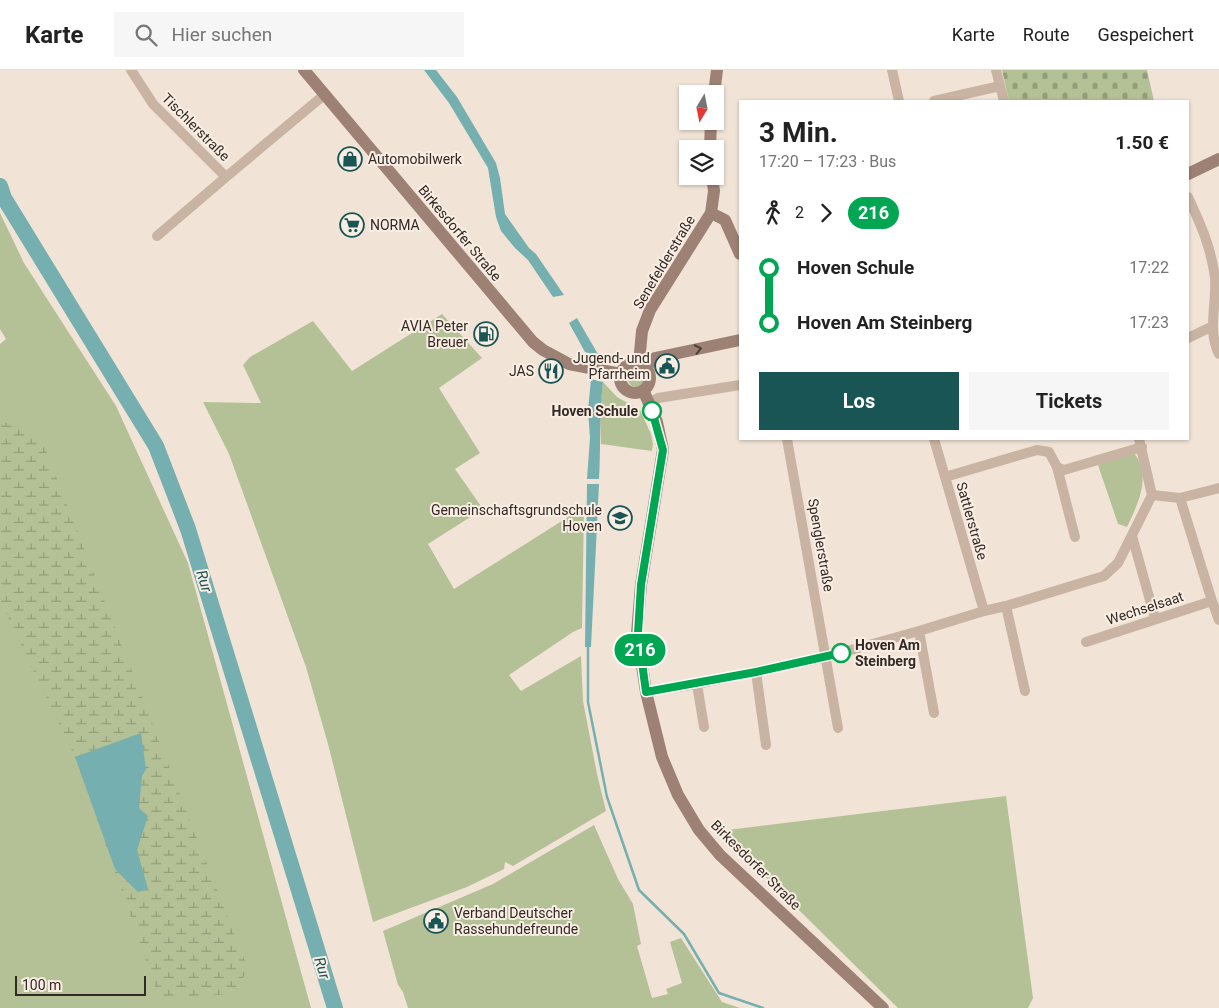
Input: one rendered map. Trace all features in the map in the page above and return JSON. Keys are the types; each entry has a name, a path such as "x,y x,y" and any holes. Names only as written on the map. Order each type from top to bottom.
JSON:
{"main road":[{"name":"Birkesdorfer Straße","path":"304,70 534,342 569,364 621,374"},
{"path":"715,85 717,70"},
{"path":"1189,174 1219,159"},
{"name":"Senefelderstraße","path":"642,365 642,331 650,310 711,213 713,185"},
{"path":"711,213 725,220 739,252"},
{"path":"642,365 650,375 651,380 647,388 646,397 625,390 620,381 621,374 629,364 642,365 655,358 739,340"},
{"name":"Birkesdorfer Straße","path":"646,397 656,422 663,450 640,594 638,633 646,692 662,757 685,809 699,830 720,854 883,1008"}],"street":[{"name":"Tischlerstraße","path":"131,70 153,104 226,177"},
{"path":"892,70 899,100"},
{"path":"996,70 1004,100"},
{"path":"938,100 1000,86"},
{"name":"Tischlerstraße","path":"157,236 324,95"},
{"path":"1189,199 1206,235 1217,278 1213,326 1219,354"},
{"path":"1189,338 1213,326"},
{"path":"646,397 658,398 739,385"},
{"name":"Spenglerstraße","path":"786,440 838,728"},
{"name":"Sattlerstraße","path":"934,440 984,611"},
{"path":"646,692 697,684 826,657 1104,576 1118,563 1152,495 1140,443 1064,470 1057,467"},
{"path":"945,477 1037,450 1049,452 1057,467 1075,537"},
{"path":"1152,495 1180,498 1219,488"},
{"path":"1180,498 1219,620"},
{"path":"1132,536 1155,618"},
{"name":"Wechselsaat","path":"1086,642 1212,601"},
{"path":"1006,606 1025,691"},
{"path":"919,631 934,713"},
{"path":"756,672 766,745"},
{"path":"697,684 704,727"}],"green space":[{"path":"1002,70 1147,70 1154,100 1009,100"},
{"path":"0,213 24,263 116,406 188,563 311,1008 0,1008 0,344 6,339 0,329"},
{"path":"442,314 482,358 439,388 480,453 455,469 483,509 428,544 454,589 584,507 582,628 573,632 509,675 521,691 581,656 583,701 606,811 513,866 505,862 504,869 467,887 373,922 328,744 306,667 229,454 203,402 261,403 243,365 250,357 313,321 352,371"},
{"path":"633,371 639,371 644,376 642,385 633,387 628,382 628,376"},
{"path":"603,382 617,397 640,410 651,434 652,451 601,444 600,408"},
{"path":"0,420 41,438 248,969 234,994 159,998 75,757 0,601"},
{"path":"1134,453 1142,471 1143,480 1139,500 1127,527 1118,524 1098,465"},
{"path":"1006,796 1033,998 1028,1008 898,1008 719,831"},
{"path":"594,825 618,879 633,904 641,944 637,946 652,998 668,994 666,989 682,983 670,942 681,938 722,1002 740,1008 408,1008 403,992 398,985 383,931 493,884"}],"water":[{"path":"424,70 436,70 457,97 496,163 505,214 529,248 536,254 564,295 553,297 528,260 501,231 496,217 488,168 449,103"},
{"path":"577,318 599,356 585,352 569,323"},
{"path":"591,379 603,382 599,479 587,479 590,438 588,410"},
{"path":"587,484 599,484 591,647 585,647"},
{"path":"141,733 146,769 142,776 139,808 148,816 137,850 148,889 138,892 115,869 75,757"}],"waterway":[{"name":"Rur","path":"0,186 4,198 156,446 188,529 335,1008"},
{"path":"588,644 588,702 607,797 639,890 684,934 719,993 763,1008"}],"bus line":[{"name":"216","path":"652,411 663,450 641,585 638,633 646,692 697,684 841,653"}],"place":[{"name":"Automobilwerk","path":"350,159"},
{"name":"NORMA","path":"352,225"},
{"name":"AVIA Peter Breuer","path":"486,334"},
{"name":"Jugend- und Pfarrheim","path":"667,366"},
{"name":"JAS","path":"551,371"},
{"name":"Hoven Schule","path":"652,411"},
{"name":"Gemeinschaftsgrundschule Hoven","path":"620,518"},
{"name":"Hoven Am Steinberg","path":"841,653"},
{"name":"Verband Deutscher Rassehundefreunde","path":"436,921"}]}
